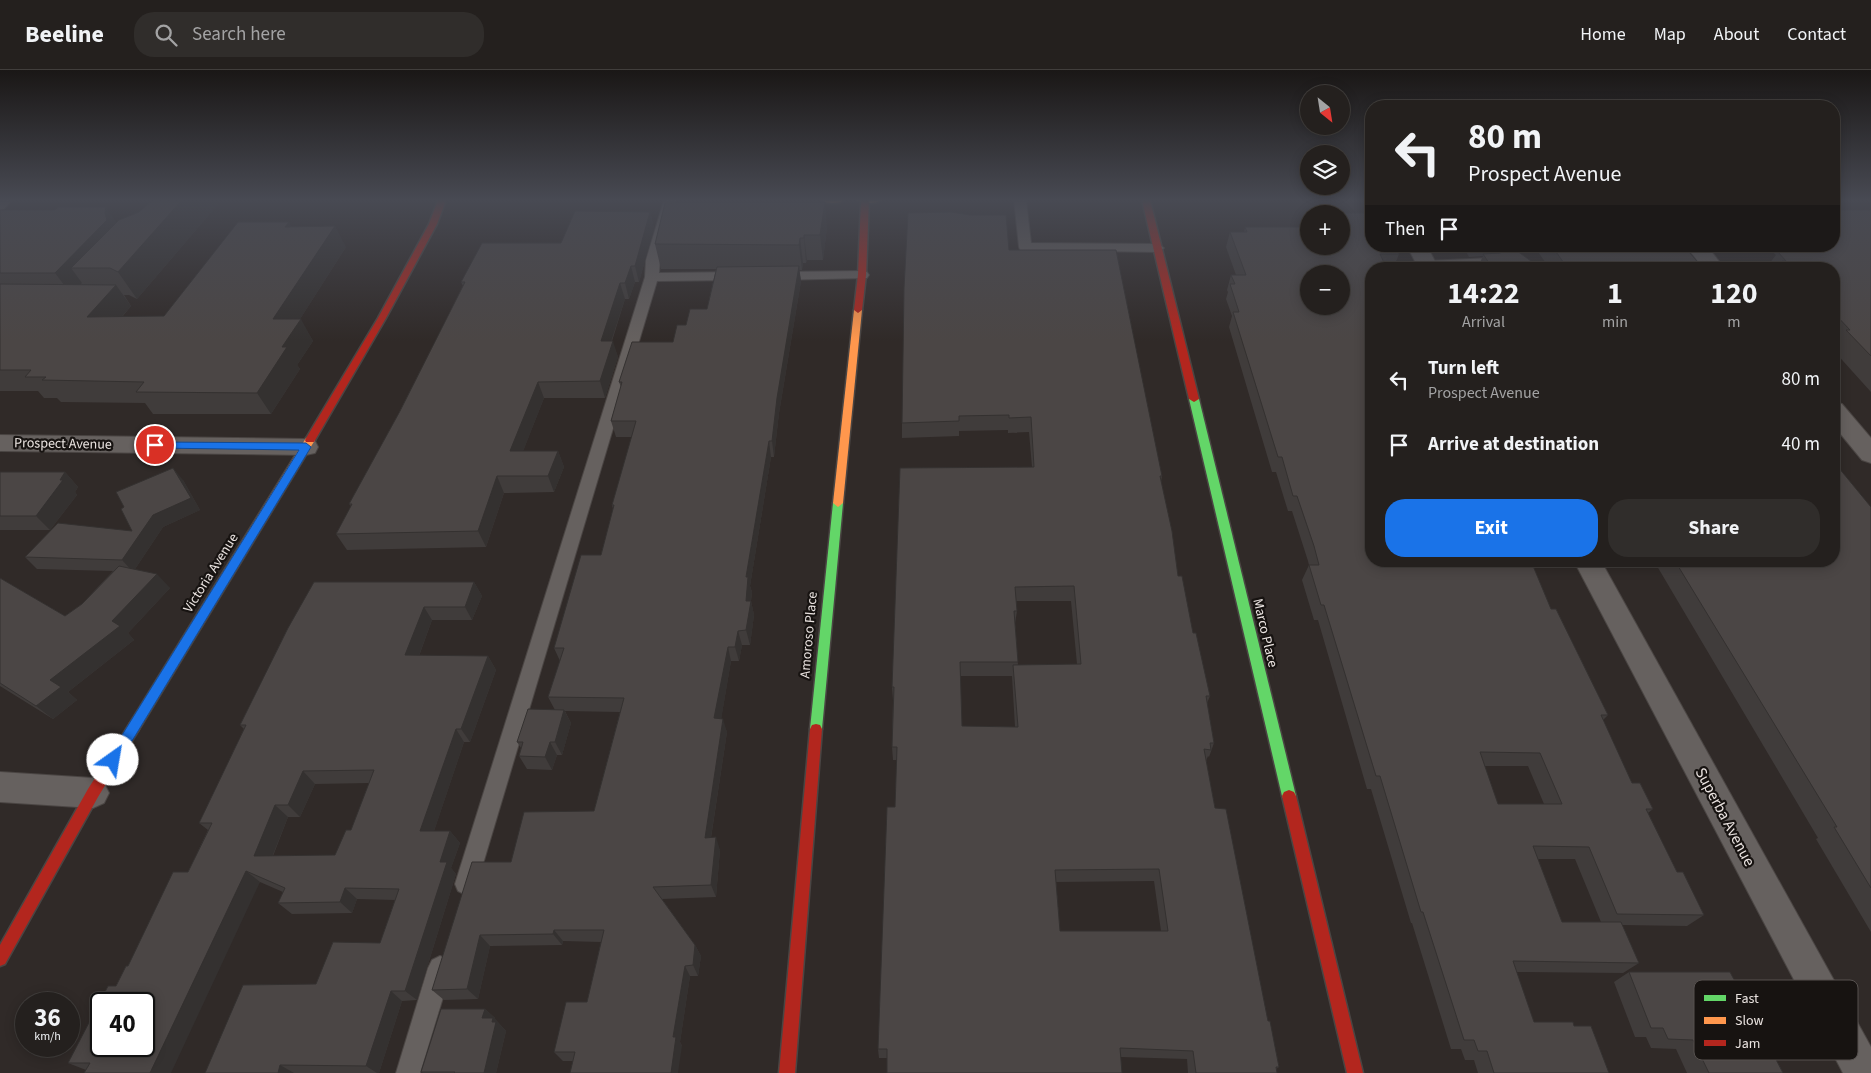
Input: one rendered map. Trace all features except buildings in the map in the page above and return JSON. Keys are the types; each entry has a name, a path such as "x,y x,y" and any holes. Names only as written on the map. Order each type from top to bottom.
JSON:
{"main road":[{"name":"Victoria Avenue","path":"0,959 93,793 306,447 420,247"},
{"name":"Amoroso Place","path":"787,1073 824,635 862,275 863,247"},
{"name":"Marco Place","path":"1158,248 1356,1073"}],"street":[{"path":"1701,252 1709,262"},
{"path":"1840,417 1871,454"},
{"name":"Prospect Avenue","path":"0,444 306,447"},
{"name":"Superba Avenue","path":"1590,567 1814,980"},
{"path":"0,787 93,793"},
{"name":"Superba Avenue","path":"1857,1060 1864,1073"}],"lane":[{"path":"460,902 652,277 653,260 657,247"},
{"path":"1025,247 1158,248"},
{"path":"1493,262 1509,254 1508,252"},
{"path":"652,277 862,275"},
{"path":"408,1073 446,950"}],"traffic: fast":[{"path":"1194,399 1289,796"},
{"path":"816,729 838,503"}],"traffic: slow":[{"path":"838,503 858,310"},
{"path":"134,727 310,440"}],"traffic: jam":[{"path":"310,440 382,318 421,247"},
{"path":"858,310 863,247"},
{"path":"1157,247 1194,399"},
{"path":"0,959 93,793 134,727"},
{"path":"787,1073 816,729"},
{"path":"1289,796 1355,1073"}],"route":[{"path":"113,760 306,447 155,445"}]}
